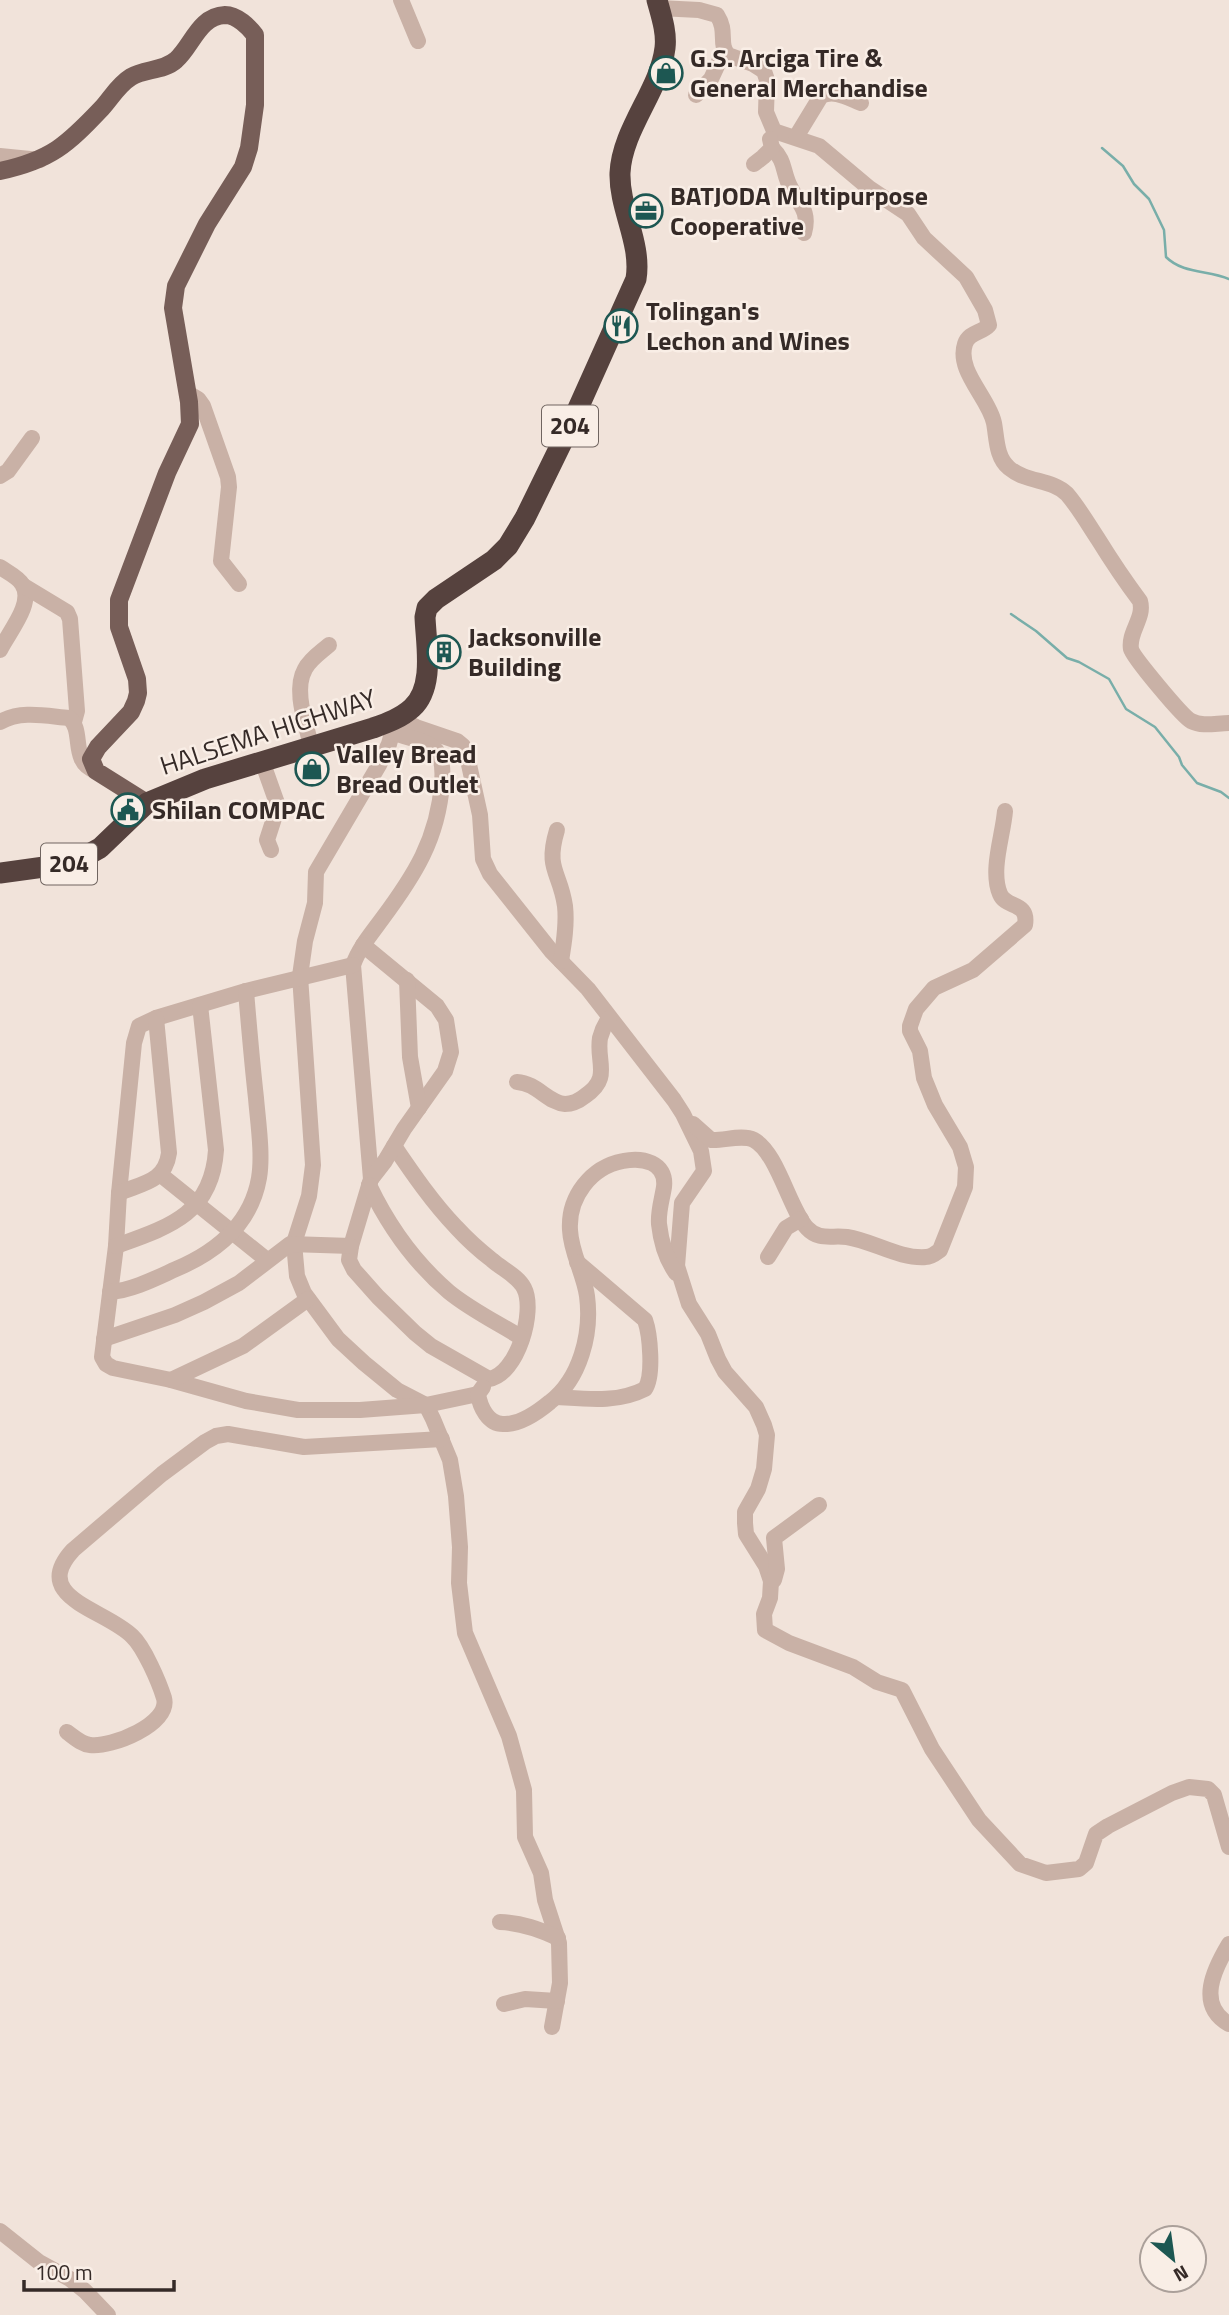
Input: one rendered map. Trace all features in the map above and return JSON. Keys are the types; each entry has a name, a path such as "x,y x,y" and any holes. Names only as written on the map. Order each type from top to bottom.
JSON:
{"highway":[{"name":"HALSEMA HIGHWAY","path":"0,873 62,866 87,857 147,803 205,779 397,722 413,707 424,687 427,608 494,560 508,546 571,424 636,279 637,258 620,174 626,144 663,58 665,39 658,4"}],"main road":[{"path":"0,171 40,160 59,150 124,82 132,76 176,60 195,34 212,18 227,15 238,19 256,35 255,105 249,148 243,167 207,224 176,286 173,298 188,393 190,424 167,473 119,600 119,627 133,666 138,693 131,712 92,755 91,764 96,771 147,803"}],"street":[{"path":"401,0 418,41"},
{"path":"658,4 717,15 723,25 724,51 710,79 696,96"},
{"path":"724,51 765,71 766,112 774,131 819,146 869,188 908,214 924,238 965,277 985,310 989,325 968,338 964,345 965,360 968,372 991,411 1002,459 1007,467 1021,476 1065,492 1080,511 1140,601 1141,615 1133,633 1131,650 1173,705 1191,721 1215,726 1229,723"},
{"path":"796,137 821,96 826,93 838,94 861,103"},
{"path":"774,131 770,139 772,148 783,162 788,182 806,214 804,233"},
{"path":"754,164 772,148"},
{"path":"0,156 40,160"},
{"path":"188,393 203,406 228,477 221,561 239,584"},
{"path":"0,475 8,471 32,438"},
{"path":"0,567 20,581 25,597 18,621 0,650"},
{"path":"23,586 66,612 70,619 77,711 74,722 81,757 87,766 96,771"},
{"path":"311,746 299,686 305,669 329,645"},
{"path":"0,720 11,716 38,715 69,718 74,722"},
{"path":"397,722 434,748 440,756 441,797 431,840 424,855 363,945 353,965 370,1182 382,1209 420,1264 450,1293 522,1338"},
{"path":"397,722 408,723 457,741 463,746 480,815 485,866 561,961 579,978 683,1114 711,1140 755,1140 773,1163 803,1225 812,1233 822,1238 845,1237 899,1253 924,1257 933,1255 942,1247 965,1186 966,1167 960,1147 935,1105 924,1078 920,1051 910,1026 916,1009 934,988 973,970 1026,925 1026,915 1021,909 1005,901 998,885 997,864 1005,811"},
{"path":"397,722 379,765 318,869 315,903 305,941 300,976 313,1165 309,1196 294,1242 297,1276 308,1299 338,1339 397,1390 425,1405 442,1439 453,1475 460,1546 459,1583 465,1633 509,1736 524,1790 526,1837 541,1872 548,1910 558,1938 560,1983 552,2027"},
{"path":"262,761 278,806 267,839 271,850"},
{"path":"558,830 551,858 565,905 561,961"},
{"path":"363,945 437,1006 446,1020 452,1052 448,1063 370,1182 349,1257 352,1267 383,1302 432,1346 489,1379"},
{"path":"353,965 246,991 156,1018 143,1023 137,1029 119,1193 116,1246 102,1357 106,1364 246,1401 291,1410 360,1410 425,1405 478,1394 489,1379 506,1369 522,1338 529,1307 524,1286 485,1255 456,1227 394,1146"},
{"path":"407,980 410,1057 419,1108"},
{"path":"110,1292 149,1281 187,1265 219,1246 232,1233 248,1209 259,1178 257,1112 246,991"},
{"path":"116,1246 177,1221 196,1204 210,1184 215,1169 216,1150 200,1005"},
{"path":"119,1193 161,1175 167,1165 169,1153 156,1018"},
{"path":"517,1082 529,1084 555,1102 567,1104 579,1101 599,1083 600,1040 609,1018"},
{"path":"680,1279 677,1257 682,1203 704,1171 701,1151 683,1114"},
{"path":"478,1394 486,1415 491,1420 500,1424 513,1423 533,1414 557,1397 571,1380 584,1348 587,1296 570,1231 570,1218 582,1186 610,1164 632,1159 648,1161 660,1170 664,1180 659,1224 667,1256 722,1366 756,1407 767,1435 764,1469 758,1489 745,1512 745,1523 746,1534 766,1566 771,1585"},
{"path":"161,1175 267,1260"},
{"path":"768,1257 786,1228 801,1219"},
{"path":"104,1339 204,1303 239,1283 294,1242 351,1246"},
{"path":"557,1397 621,1397 645,1389 650,1379 648,1331 643,1316 578,1262"},
{"path":"172,1380 243,1346 308,1299"},
{"path":"67,1732 89,1745 104,1744 138,1732 151,1724 164,1706 164,1698 148,1661 132,1635 65,1593 58,1580 64,1559 72,1550 162,1475 205,1442 228,1434 304,1447 442,1439"},
{"path":"819,1504 774,1538 777,1569 763,1621 767,1632 853,1667 877,1682 902,1690 932,1749 979,1820 1020,1864 1046,1873 1079,1869 1086,1863 1091,1843 1100,1830 1189,1787 1208,1789 1214,1795 1229,1847"},
{"path":"500,1922 515,1922 534,1927 558,1938"},
{"path":"1229,1944 1215,1969 1209,1999 1218,2017 1229,2024"},
{"path":"504,2004 532,1999 557,2001"},
{"path":"0,2231 39,2262 70,2279 108,2315"}],"waterway":[{"path":"1102,148 1123,166 1134,184 1149,199 1164,230 1166,257 1188,269 1229,279"},
{"path":"1011,614 1067,658 1109,679 1126,709 1155,727 1197,783 1229,798"}],"place":[{"name":"G.S. Arciga Tire & General Merchandise","path":"666,73"},
{"name":"BATJODA Multipurpose Cooperative","path":"646,211"},
{"name":"Tolingan's Lechon and Wines","path":"621,326"},
{"name":"Jacksonville Building","path":"444,652"},
{"name":"Valley Bread Bread Outlet","path":"312,769"},
{"name":"Shilan COMPAC","path":"128,810"}]}
